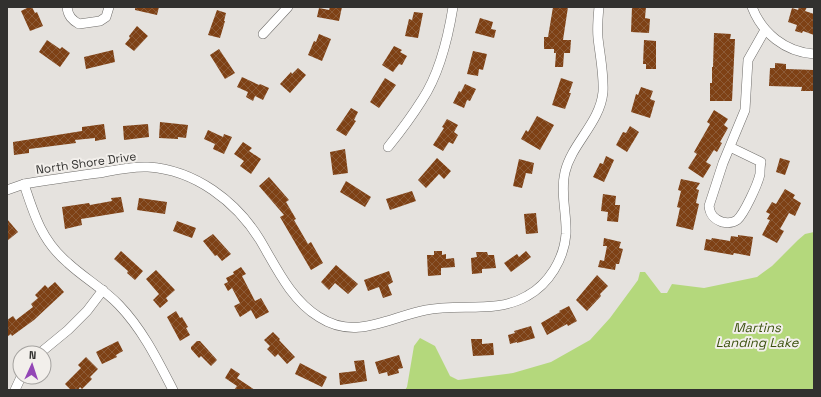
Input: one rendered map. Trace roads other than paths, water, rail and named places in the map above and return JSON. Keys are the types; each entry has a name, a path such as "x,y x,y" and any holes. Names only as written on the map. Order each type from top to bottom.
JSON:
{"street":[{"path":"67,7 68,13 72,20 79,24 100,21 106,17 109,7"},
{"path":"264,34 288,7"},
{"path":"388,148 423,99 434,79 441,60 453,7"},
{"name":"North Shore Drive","path":"7,190 24,184 135,167 163,169 188,177 221,196 242,215 254,230 293,294 303,306 320,318 340,326 356,328 370,326 437,307 490,307 515,302 529,296 549,278 561,256 566,233 562,193 565,172 572,154 596,116 603,93 603,78 598,35 599,7"},
{"path":"752,7 756,17 765,30 781,44 799,52 814,54"},
{"path":"730,147 761,162 759,176 744,210 737,220 726,223 713,217 710,213 709,206 723,163 745,110 748,60 765,30"},
{"path":"24,184 35,219 49,243 68,264 103,290 133,321 144,337 173,390"},
{"path":"50,345 68,330 87,311 103,290"}],"water":[{"name":"Martins Landing Lake","path":"814,232 814,390 405,390 407,387 414,346 420,338 435,346 450,376 458,380 513,373 551,362 590,340 610,318 638,280 640,272 645,272 661,293 667,293 672,284 704,288 757,277 772,266 805,234"}]}
